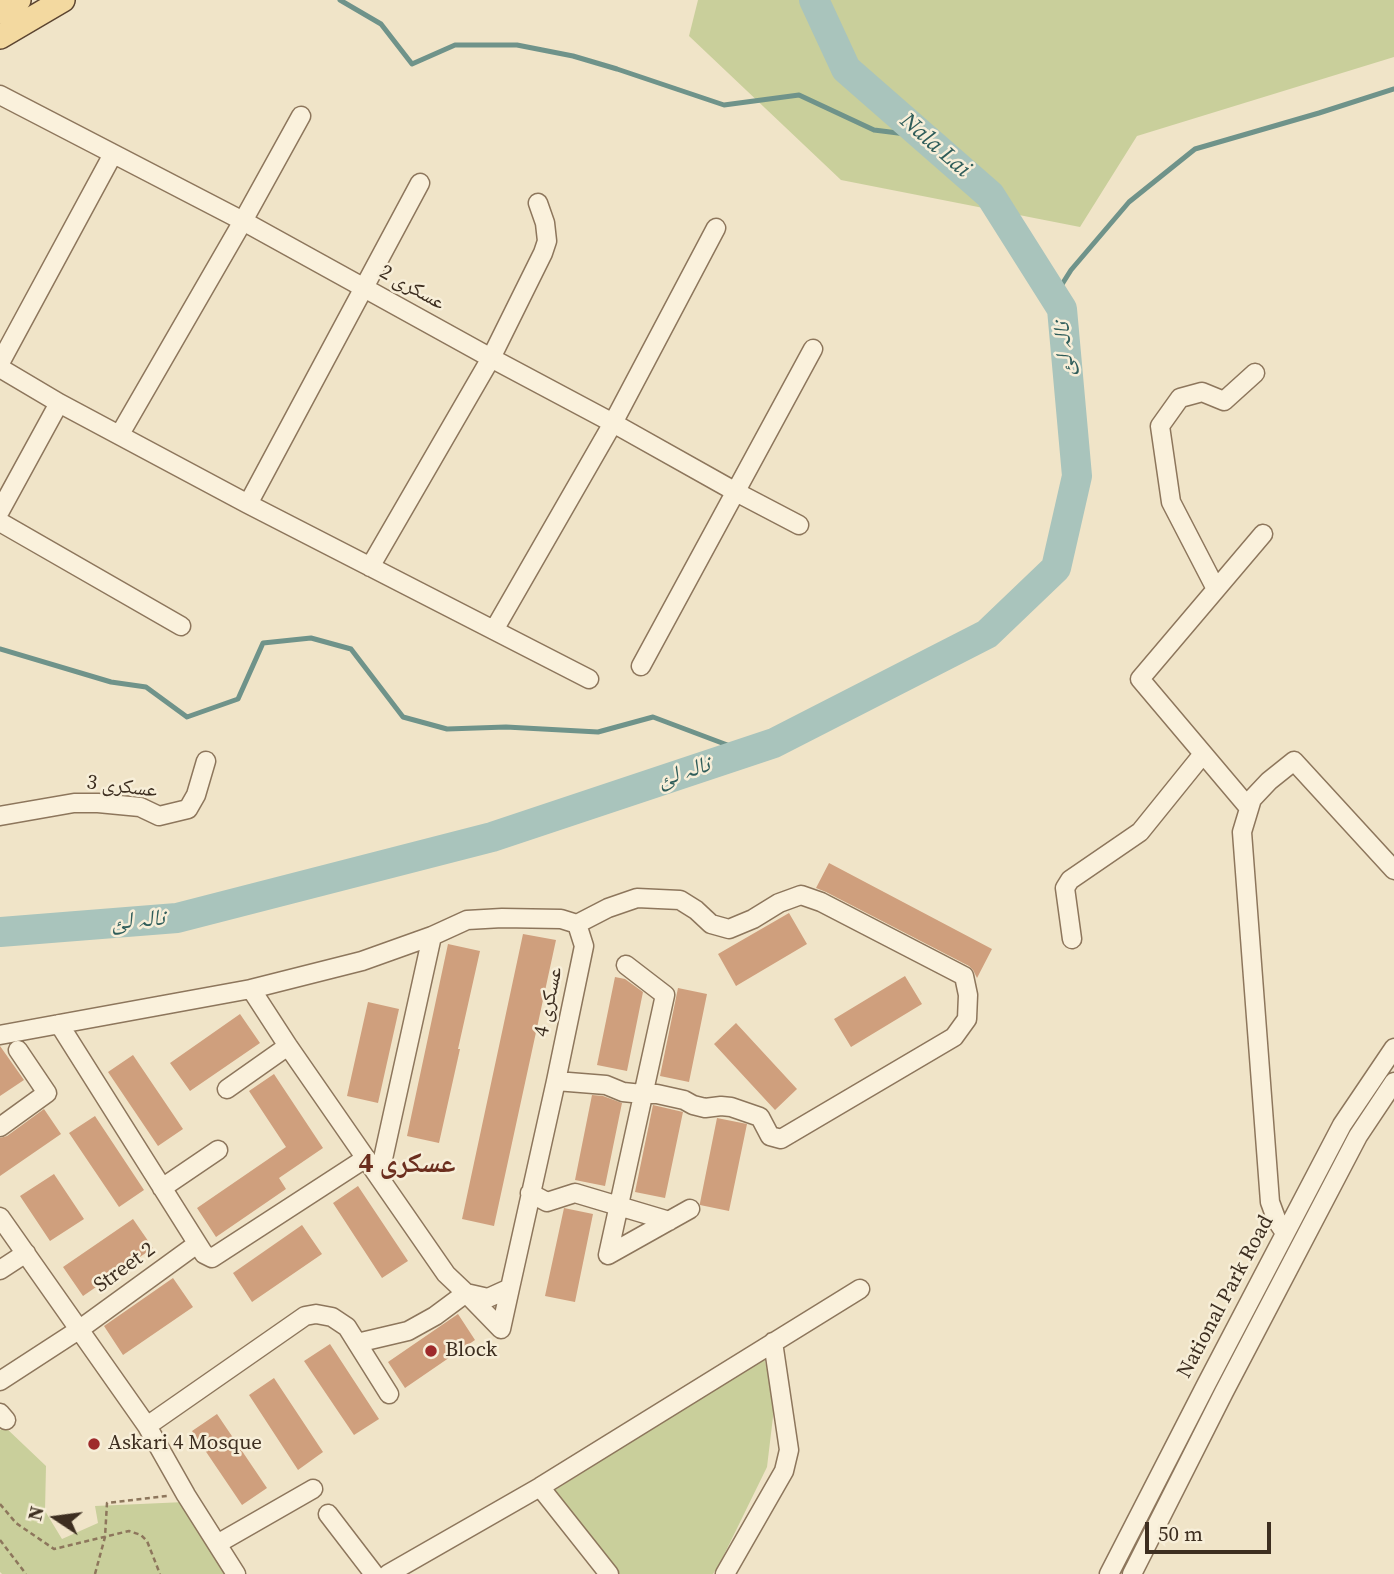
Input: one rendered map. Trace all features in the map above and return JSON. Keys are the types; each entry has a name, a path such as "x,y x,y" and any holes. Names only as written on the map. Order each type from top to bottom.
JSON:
{"main road":[{"path":"0,12 19,0"},
{"path":"0,37 63,0"}],"street":[{"name":"عسکری 2","path":"0,95 243,221 799,525"},
{"path":"120,435 301,116"},
{"path":"113,154 0,365 59,403 248,504 589,679"},
{"path":"248,504 420,183"},
{"path":"370,567 491,358 543,253 547,241 545,223 538,203"},
{"path":"494,630 613,423 716,228"},
{"path":"641,666 813,349"},
{"path":"1216,589 1171,502 1160,426 1180,398 1202,392 1224,401 1255,373"},
{"path":"0,511 59,403"},
{"path":"0,522 181,626"},
{"path":"1250,808 1140,679 1263,534"},
{"path":"1072,939 1066,888 1070,880 1140,832 1203,754"},
{"name":"عسکری 3","path":"0,816 74,803 140,807 159,816 188,809 196,795 206,761"},
{"path":"1285,1233 1270,1202 1241,832 1252,799 1269,780 1294,761 1394,870"},
{"path":"0,1034 251,989 362,961 432,936 467,920 561,919 577,924 608,908 638,898 680,900 711,924 729,929 753,919 779,903 801,895 821,902 964,976 968,995 967,1019 954,1037 781,1139 770,1136 760,1117 739,1109 721,1106 705,1108 657,1094 623,1092 606,1085 556,1081"},
{"name":"عسکری 4","path":"466,1293 501,1329 584,946 577,924"},
{"path":"379,1177 432,936"},
{"path":"626,965 665,995 608,1255 690,1209"},
{"path":"251,989 446,1274 466,1293 488,1298 510,1288"},
{"path":"59,1024 197,1244 204,1254 212,1258 366,1158"},
{"path":"227,1089 288,1046"},
{"name":"National Park Road","path":"1109,1574 1342,1125 1394,1048"},
{"path":"0,1128 47,1093 18,1050"},
{"name":"National Park Road","path":"1132,1574 1358,1136 1393,1084"},
{"path":"162,1188 219,1150"},
{"path":"530,1193 547,1202 575,1193 669,1221"},
{"path":"0,1217 147,1426 186,1495 236,1574"},
{"name":"Street 2","path":"0,1381 80,1329 197,1244"},
{"path":"0,1270 26,1252"},
{"path":"388,1574 540,1487 860,1289"},
{"path":"357,1343 408,1331 435,1316 466,1293"},
{"path":"147,1426 305,1316 316,1314 332,1317 347,1327 389,1394"},
{"path":"725,1574 784,1471 789,1450 773,1342"},
{"path":"540,1487 610,1574"},
{"path":"217,1544 313,1489"},
{"path":"328,1514 374,1574"}],"path":[{"path":"95,1574 105,1537 107,1503 186,1495"},
{"path":"0,1504 16,1523 54,1549 129,1531 141,1535 147,1541 160,1574"},
{"path":"0,1540 26,1574"}],"green space":[{"path":"698,0 1394,0 1394,57 1137,136 1080,227 841,180 689,36"},
{"path":"764,1358 775,1400 767,1467 713,1574 618,1574 555,1490"},
{"path":"5,1427 46,1466 45,1511 62,1539 98,1523 95,1506 185,1502 228,1574 2,1574 0,1430"}],"building":[{"path":"829,863 992,949 977,978 969,966 816,888"},
{"path":"789,913 807,944 736,986 718,954"},
{"path":"523,934 556,940 494,1226 462,1219"},
{"path":"448,944 480,951 439,1143 407,1136"},
{"path":"905,976 922,1004 851,1047 834,1019"},
{"path":"615,977 625,979 643,992 627,1071 597,1065"},
{"path":"678,988 707,994 689,1082 660,1076"},
{"path":"368,1002 399,1009 378,1103 347,1096"},
{"path":"240,1014 260,1043 190,1091 170,1063"},
{"path":"736,1023 797,1089 775,1110 714,1044"},
{"path":"0,1046 24,1080 0,1096"},
{"path":"133,1055 183,1129 158,1146 108,1072"},
{"path":"274,1074 323,1148 279,1178 286,1189 216,1237 197,1208 286,1147 249,1091"},
{"path":"592,1095 622,1103 605,1186 575,1180"},
{"path":"653,1105 683,1112 665,1198 635,1192"},
{"path":"44,1109 61,1134 0,1176 0,1138 7,1136"},
{"path":"95,1116 144,1190 119,1207 69,1133"},
{"path":"717,1118 747,1124 729,1211 700,1205"},
{"path":"54,1174 84,1219 50,1241 20,1196"},
{"path":"358,1186 408,1261 382,1278 333,1203"},
{"path":"564,1208 593,1214 575,1302 545,1296"},
{"path":"133,1219 153,1248 83,1296 63,1267"},
{"path":"302,1225 322,1254 252,1302 233,1273"},
{"path":"173,1278 193,1307 123,1355 104,1326"},
{"name":"Block","path":"458,1314 475,1340 405,1388 388,1362"},
{"path":"330,1344 379,1419 354,1435 304,1361"},
{"path":"274,1378 323,1452 298,1470 249,1395"},
{"path":"217,1414 267,1488 242,1505 192,1431"}],"waterway":[{"name":"Nala Lai","path":"340,0 381,24 412,64 455,45 517,45 573,56 724,105 799,95 874,130 922,136"},
{"name":"نالہ لئ","path":"0,932 177,918 492,837 774,743 987,634 1056,568 1077,476 1062,309 990,195 846,69 814,0"},
{"path":"1054,297 1071,270 1129,202 1195,149 1394,89"},
{"path":"0,649 111,682 146,687 187,717 238,699 263,643 311,638 351,649 403,717 447,729 506,727 598,732 653,717 746,752"}],"place":[{"name":"Block","path":"431,1351"},
{"name":"Askari 4 Mosque","path":"94,1444"}],"district":[{"name":"عسکری 4","path":"407,1165"}]}
